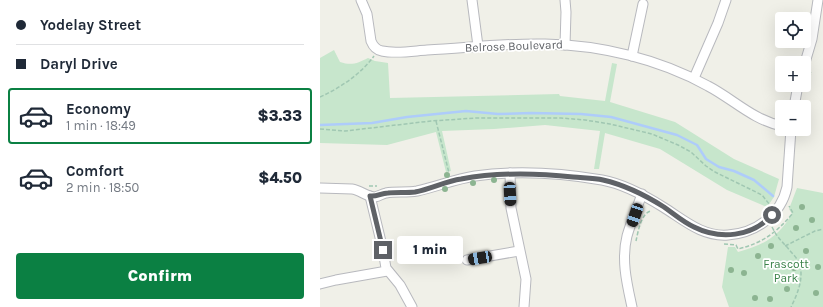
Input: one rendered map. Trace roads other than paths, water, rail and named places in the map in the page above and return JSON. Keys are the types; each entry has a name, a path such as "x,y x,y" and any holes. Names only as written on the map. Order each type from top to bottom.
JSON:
{"street":[{"name":"Belrose Boulevard","path":"361,0 368,18 371,41 375,48 379,50 412,51 530,44 587,47 632,56 664,65 694,78 749,113 766,122 775,124"},
{"path":"472,0 478,46"},
{"path":"565,0 565,45"},
{"path":"694,78 718,23 726,0"},
{"path":"807,56 813,33 818,0"},
{"path":"632,56 643,4"},
{"path":"320,188 357,189 375,197 387,193 416,191 450,181 476,176 510,173 556,175 603,180 622,185 642,194 694,227 714,234 728,235 753,230 769,219 783,200 787,187 791,136"},
{"path":"510,173 511,208 526,279 524,307"},
{"path":"632,307 625,274 625,250 627,236 642,194"},
{"path":"370,196 387,271 394,277 412,307"},
{"path":"467,260 519,251"},
{"path":"320,284 387,271"}],"waterway":[{"path":"320,125 372,123 407,117 466,111 498,114 581,114 611,117 677,135 697,145 706,159 719,167 734,171 754,180 773,196"}],"park label":[{"name":"Frascott Park","path":"786,271"}]}
